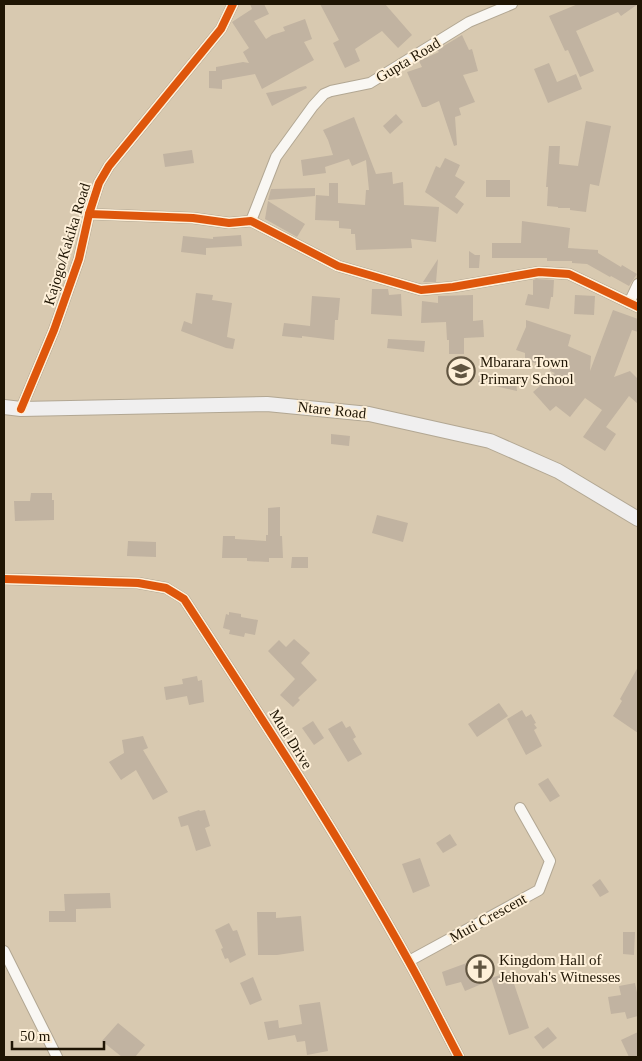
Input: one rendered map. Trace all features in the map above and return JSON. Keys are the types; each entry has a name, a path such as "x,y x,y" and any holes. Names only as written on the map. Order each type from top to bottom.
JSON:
{"main road":[{"name":"Ntare Road","path":"4,407 21,409 266,404 369,414 490,441 558,471 638,519"}],"street":[{"name":"Kajogo/Kakika Road","path":"21,409 54,330 79,260 89,214 99,183 109,166 221,29 233,4"},
{"name":"Gupta Road","path":"251,220 276,157 324,94 370,83 469,22 512,4"},
{"path":"89,214 193,218 229,223 251,220 338,266 420,290 453,287 539,272 569,274 634,305 638,284"},
{"name":"Muti Drive","path":"4,579 138,583 166,588 184,599 264,721 368,889 409,961 459,1057"},
{"name":"Muti Crescent","path":"409,961 539,890 550,861 520,808"},
{"path":"4,951 57,1057"}],"building":[{"path":"250,4 264,4 269,14 254,21 266,39 285,31 283,27 305,19 312,39 304,42 314,60 262,89 255,74 222,80 222,89 209,88 209,71 216,71 216,67 243,62 249,63 243,52 249,48 232,22 252,9"},
{"path":"320,4 385,4 412,35 398,48 382,31 355,49 360,61 345,68 333,43 339,40"},
{"path":"578,4 638,4 621,16 618,12 576,31 594,71 580,77 568,50 565,51 549,16"},
{"path":"462,35 469,50 472,49 478,71 463,75 475,102 459,108 461,115 455,117 457,145 454,146 439,101 422,107 407,72 422,67 419,61 439,52 437,50"},
{"path":"549,63 557,82 576,74 582,89 548,103 534,69"},
{"path":"306,86 307,88 272,106 266,93"},
{"path":"396,114 403,122 390,134 383,126"},
{"path":"354,117 376,174 392,172 393,184 403,182 404,205 439,207 436,242 411,239 412,248 356,250 355,234 351,234 351,229 339,228 339,221 315,220 316,195 329,196 329,183 338,183 338,203 365,205 366,190 369,190 366,160 352,166 349,159 325,167 326,173 303,176 301,160 333,155 323,130"},
{"path":"586,121 611,126 599,186 590,184 586,212 570,210 570,208 547,206 548,187 546,187 549,146 560,146 559,164 578,166"},
{"path":"192,150 194,163 165,167 163,154"},
{"path":"445,158 460,165 455,176 465,182 455,197 464,204 457,214 425,192 436,166 440,168"},
{"path":"486,180 510,180 510,197 486,197"},
{"path":"315,188 315,196 268,200 271,189"},
{"path":"268,201 305,224 297,237 265,219"},
{"path":"522,221 570,228 568,248 598,250 598,253 637,274 629,286 587,264 572,263 572,261 547,261 547,258 492,258 492,243 521,243"},
{"path":"241,235 242,246 206,248 206,255 181,252 183,236 213,239 213,237"},
{"path":"469,251 475,255 480,255 479,268 469,268"},
{"path":"438,259 436,282 423,282"},
{"path":"533,280 554,280 553,297 551,297 549,309 525,305 528,294 533,295"},
{"path":"372,289 388,289 389,295 401,294 402,316 371,314"},
{"path":"196,293 213,295 212,300 232,303 227,337 235,339 233,349 181,331 184,321 192,324"},
{"path":"473,295 473,321 483,320 484,337 464,338 464,354 449,354 446,322 421,323 422,301 438,303 438,296"},
{"path":"575,295 595,296 594,315 574,314"},
{"path":"312,296 340,298 338,320 335,320 334,340 302,336 302,338 282,336 284,323 310,326"},
{"path":"613,310 638,319 638,332 632,330 614,377 630,371 638,379 638,404 629,396 606,427 616,434 605,451 583,437 602,410 585,398 570,417 556,406 550,411 533,392 555,373 550,371 551,368 525,360 525,353 516,350 526,327 526,320 571,335 568,346 591,356 590,371"},
{"path":"388,339 425,341 424,352 387,348"},
{"path":"481,373 516,380 517,391 478,382"},
{"path":"331,434 350,436 349,446 331,444"},
{"path":"31,493 52,493 54,520 15,521 14,501 30,501"},
{"path":"280,507 280,536 282,536 283,558 269,558 269,562 247,561 247,558 222,558 223,536 235,536 235,539 266,541 266,535 268,535 268,508"},
{"path":"377,515 408,523 403,542 372,533"},
{"path":"128,541 156,542 156,557 127,556"},
{"path":"292,557 308,557 308,568 291,568"},
{"path":"229,612 241,614 241,617 258,620 255,635 245,633 244,637 229,634 230,630 223,628 226,614 229,615"},
{"path":"294,639 310,653 301,663 317,680 298,698 300,700 293,707 280,695 295,679 268,651 279,640 286,647"},
{"path":"638,667 638,733 613,716"},
{"path":"197,676 198,681 202,680 204,702 189,705 187,696 166,700 164,687 183,684 182,679"},
{"path":"499,703 508,716 477,737 468,724"},
{"path":"522,710 526,717 531,714 536,723 534,724 537,728 534,730 542,746 526,755 507,719"},
{"path":"313,721 324,738 314,745 302,728"},
{"path":"342,721 346,728 350,726 356,737 353,739 362,754 348,762 328,729"},
{"path":"143,736 148,748 143,750 168,792 153,800 136,770 121,780 109,762 124,753 122,740"},
{"path":"548,778 560,796 550,802 538,784"},
{"path":"199,810 205,810 210,826 205,828 211,846 196,851 188,825 181,827 178,817"},
{"path":"450,834 457,845 443,853 436,843"},
{"path":"420,858 430,886 413,893 402,864"},
{"path":"600,879 609,892 600,897 592,885"},
{"path":"110,893 111,908 76,909 76,922 49,922 49,911 65,911 64,894"},
{"path":"257,912 276,912 276,918 301,916 304,951 277,955 258,955"},
{"path":"229,923 233,931 237,930 246,955 230,963 228,958 225,959 221,949 223,948 215,930"},
{"path":"623,932 635,932 634,955 623,954"},
{"path":"475,960 484,983 465,991 461,982 446,986 442,972"},
{"path":"510,972 529,1028 509,1035 491,978"},
{"path":"253,977 262,1000 250,1005 240,983"},
{"path":"635,983 638,997 638,1016 627,1019 625,1012 611,1014 608,997 621,995 619,986"},
{"path":"320,1002 328,1051 307,1055 305,1041 297,1042 295,1035 268,1040 264,1022 278,1020 279,1028 302,1024 299,1005"},
{"path":"118,1023 145,1045 135,1057 122,1057 102,1041"},
{"path":"548,1027 557,1038 543,1049 534,1037"},
{"path":"638,1032 638,1057 629,1057 621,1040"}],"cycle path":[{"path":"21,409 54,330 79,259 89,214 99,183 109,166 221,29 233,4"},
{"path":"89,214 193,218 229,223 251,221 338,266 421,290 453,287 539,272 569,274 638,307"},
{"path":"4,579 138,583 166,588 184,599 271,732 355,868 415,972 459,1057"}],"place":[{"name":"Mbarara Town Primary School","path":"461,371"},
{"name":"Kingdom Hall of Jehovah's Witnesses","path":"480,969"}]}
